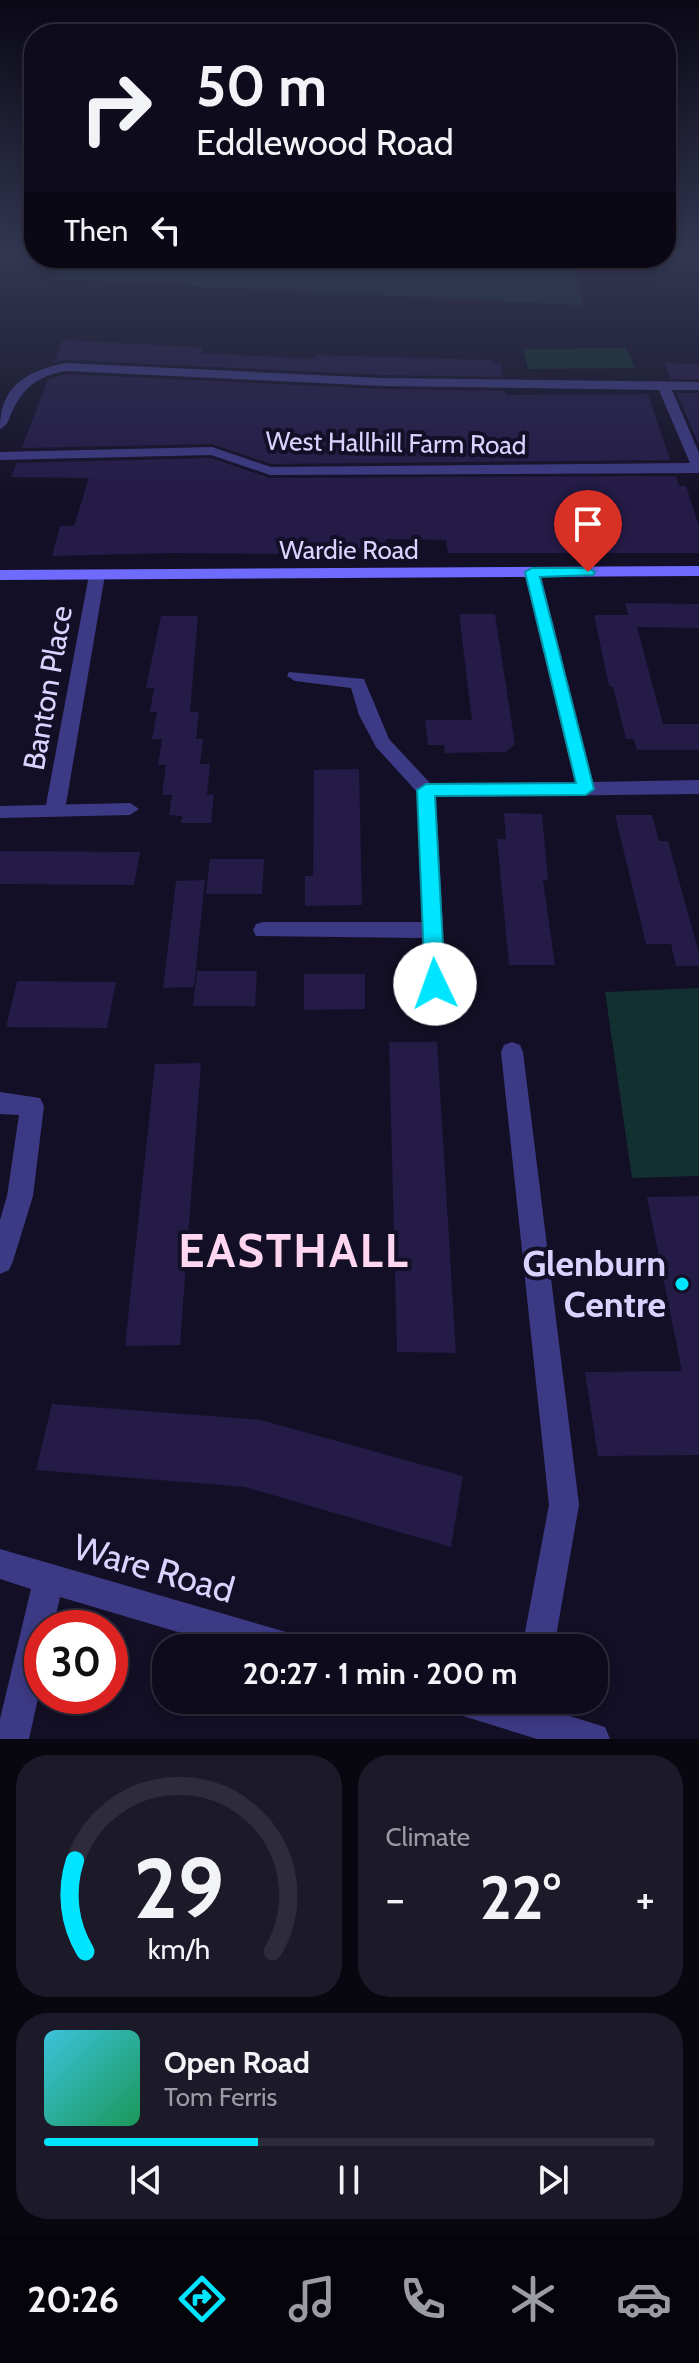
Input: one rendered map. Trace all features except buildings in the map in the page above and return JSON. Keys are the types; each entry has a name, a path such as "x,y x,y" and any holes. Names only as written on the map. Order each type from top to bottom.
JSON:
{"street":[{"path":"0,425 26,378 44,370 66,367 215,377 450,386 699,386"},
{"path":"664,386 699,468"},
{"name":"West Hallhill Farm Road","path":"0,456 212,451 270,471 699,468"},
{"name":"Wardie Road","path":"0,575 699,571"},
{"path":"532,572 586,789"},
{"name":"Banton Place","path":"55,810 97,575"},
{"path":"295,676 358,683 364,709 396,764 426,790 698,790"},
{"path":"426,790 435,984"},
{"path":"263,930 432,930"},
{"path":"512,1052 564,1505 541,1634"},
{"path":"0,1103 32,1106 20,1196 0,1261"},
{"name":"Ware Road","path":"0,1564 239,1634"},
{"path":"12,1739 49,1578"},
{"path":"537,1714 593,1739"}],"lane":[{"path":"0,812 130,809"}],"green space":[{"path":"626,348 635,368 528,369 523,349"},
{"path":"699,988 699,1176 632,1178 605,992"}],"place":[{"name":"Glenburn Centre","path":"682,1284"}],"district":[{"name":"EASTHALL","path":"294,1251"}],"route":[{"path":"435,984 426,790 586,789 532,572 588,572"}]}
